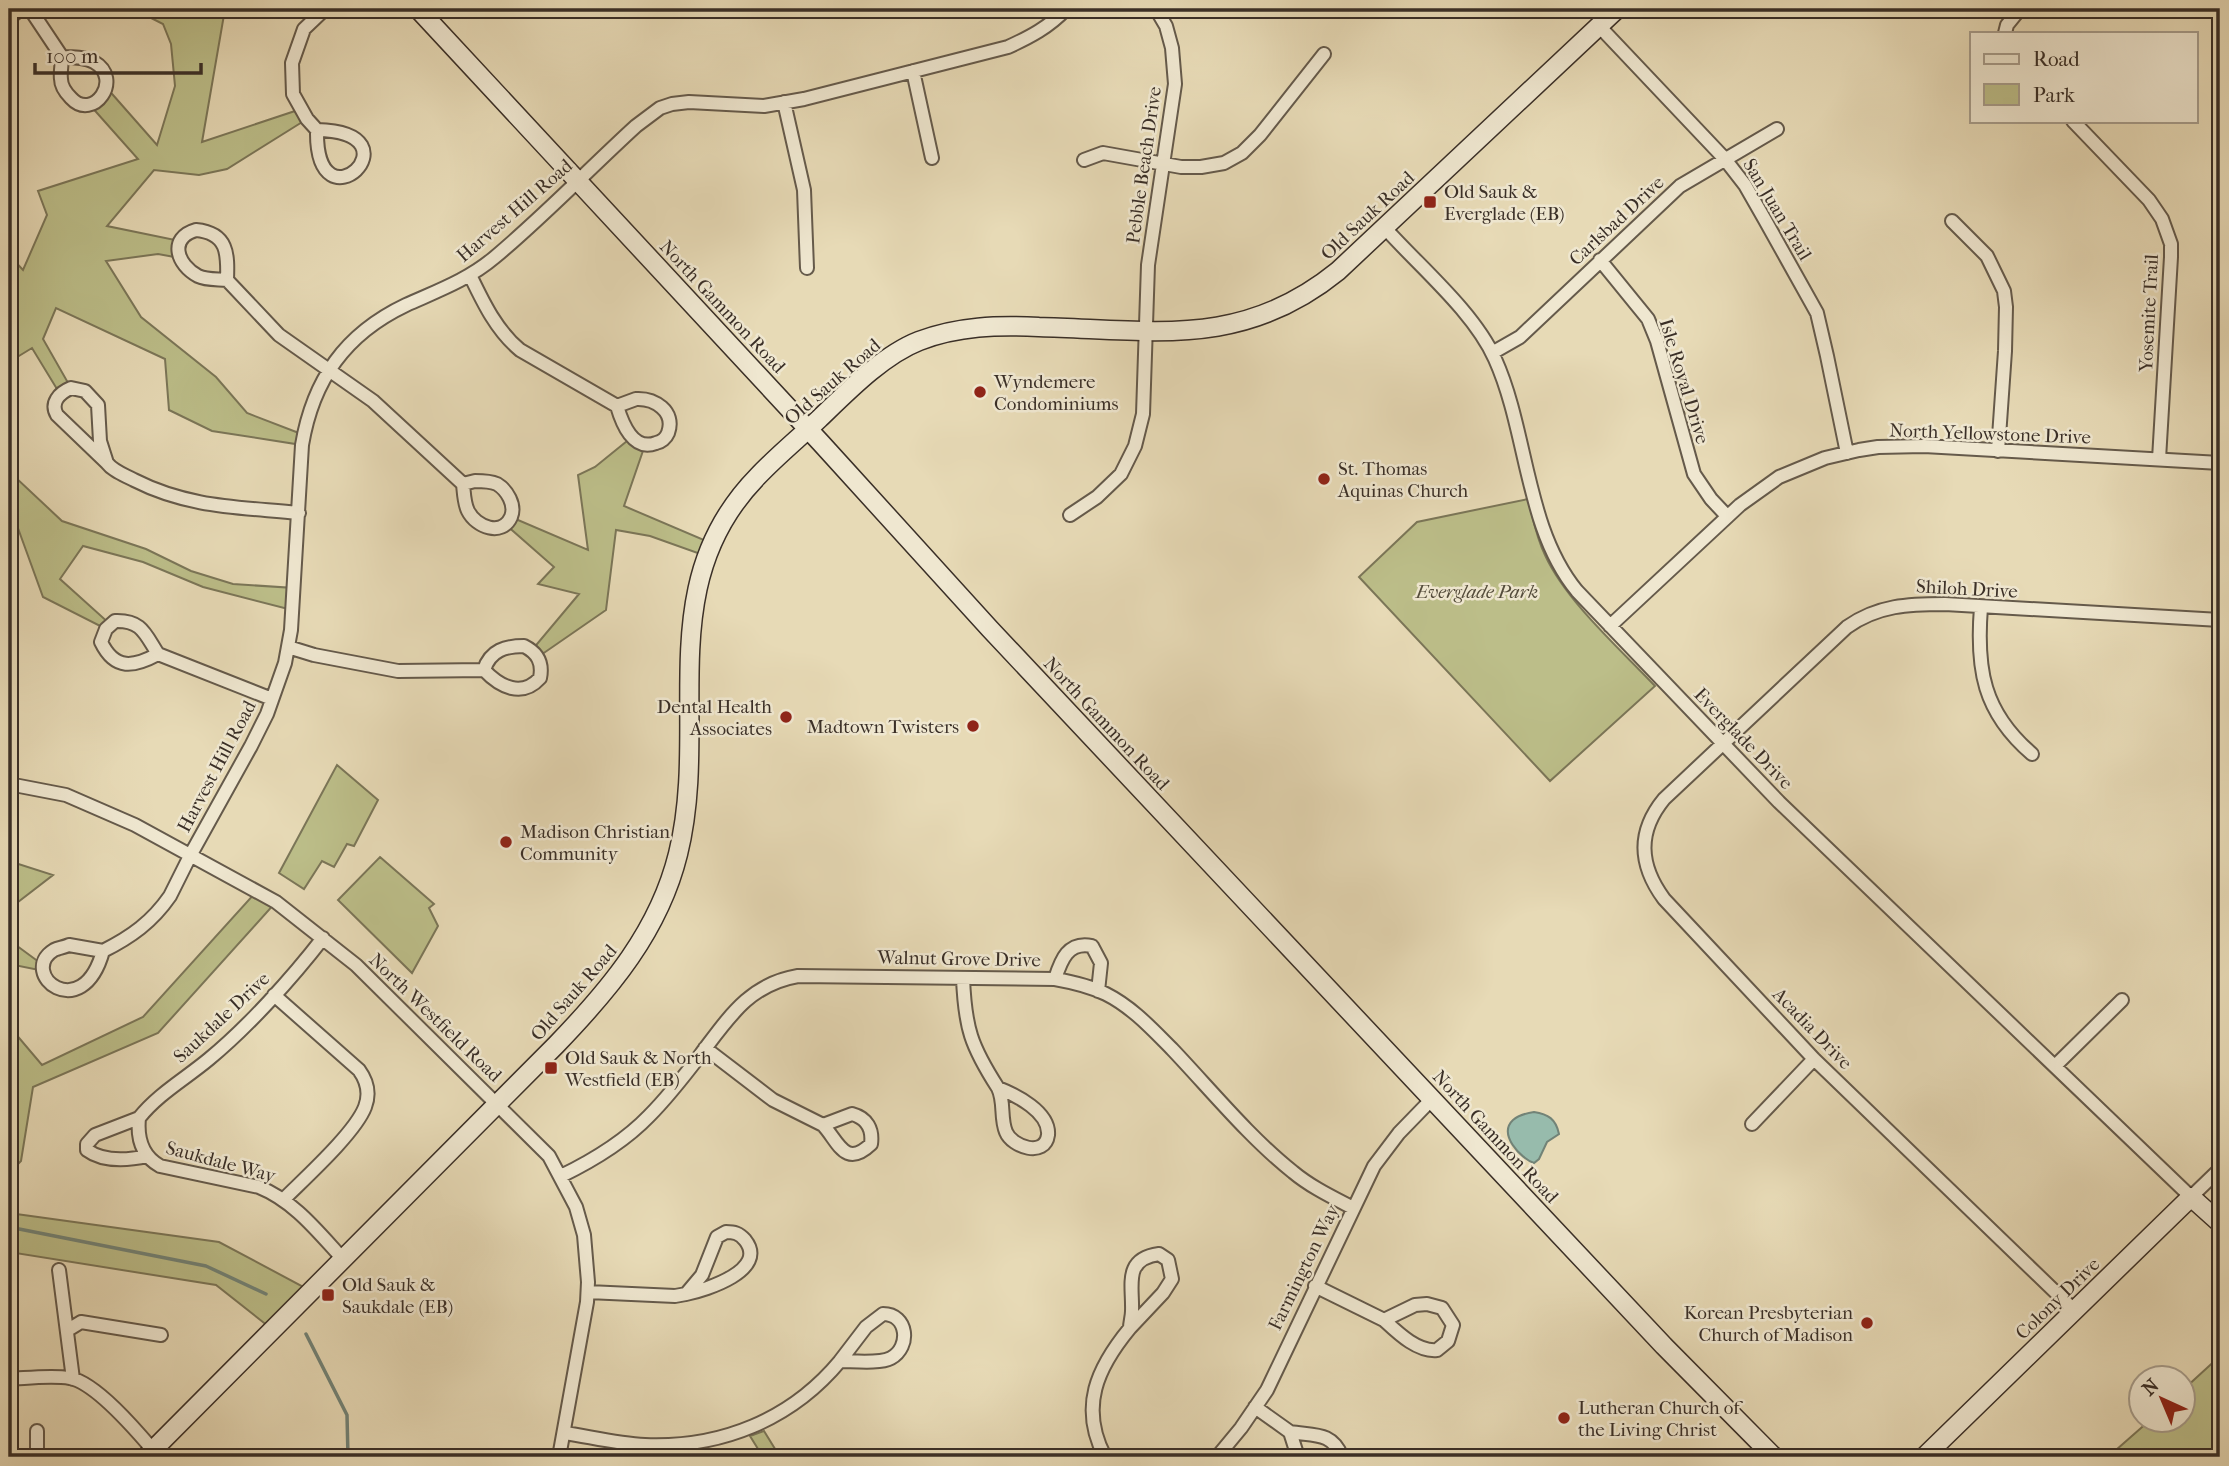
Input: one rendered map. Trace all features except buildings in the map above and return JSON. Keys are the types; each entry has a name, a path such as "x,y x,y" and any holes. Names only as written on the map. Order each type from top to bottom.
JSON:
{"street":[{"path":"9,18 21,9"},
{"path":"30,9 62,57"},
{"path":"317,130 318,159 327,171 345,177 356,173 364,160 364,152 356,139 343,132 317,130 306,119 293,94 292,63 304,29 326,9"},
{"name":"North Gammon Road","path":"418,9 990,629 1664,1346 1774,1457"},
{"name":"Harvest Hill Road","path":"103,951 140,930 160,911 251,746 272,699 285,663 291,630 302,445 306,425 318,388 347,346 370,325 470,275 494,258 636,126 660,108 684,102 764,106 913,71 1008,47 1033,36 1066,9"},
{"name":"Pebble Beach Drive","path":"1070,515 1110,486 1121,474 1135,446 1144,405 1148,265 1175,84 1175,63 1166,26 1156,9"},
{"name":"Old Sauk Road","path":"149,1454 397,1205 489,1120 498,1104 610,986 636,951 659,909 676,864 685,817 691,622 701,570 712,542 731,508 758,476 865,376 916,342 939,334 961,329 1003,326 1181,331 1217,328 1255,319 1313,291 1385,228 1617,9"},
{"path":"2005,32 2007,25 2020,9"},
{"name":"San Juan Trail","path":"1599,26 1724,158 1745,185 1816,313 1828,356 1847,453"},
{"path":"1084,160 1103,153 1181,167 1213,166 1242,153 1260,135 1324,54"},
{"path":"913,71 932,158"},
{"path":"784,102 804,190 807,268"},
{"name":"Yosemite Trail","path":"2074,122 2149,200 2162,219 2171,244 2159,459"},
{"name":"Carlsbad Drive","path":"1492,353 1520,337 1680,186 1777,129"},
{"path":"1952,220 1987,256 2005,296 1998,451"},
{"name":"Everglade Drive","path":"1385,228 1463,312 1492,353 1507,394 1550,548 1564,576 1779,802 2191,1197"},
{"path":"227,280 228,255 225,246 215,235 206,230 190,232 180,240 178,251 184,266 200,278 227,280 279,335 382,408 463,484 465,505 477,523 494,529 505,524 511,517 513,509 510,498 495,483 475,481 463,484"},
{"name":"Isle Royal Drive","path":"1600,260 1648,319 1657,341 1694,474 1727,516"},
{"path":"470,275 489,313 510,342 617,406 625,430 638,442 653,445 667,436 667,413 653,400 636,399 617,406"},
{"path":"107,463 100,441 98,405 85,391 77,388 64,391 54,402 54,409 65,423 107,463 116,471 180,499 222,507 299,513"},
{"name":"North Yellowstone Drive","path":"1610,626 1751,496 1779,477 1825,458 1896,447 2220,463"},
{"name":"Shiloh Drive","path":"1721,744 1847,626 1876,611 1911,604 2220,621"},
{"path":"1981,607 1979,653 1985,684 1996,713 2032,754"},
{"path":"158,654 142,663 122,663 108,655 101,642 102,636 115,621 130,621 142,629 158,654 272,699"},
{"path":"288,647 314,655 398,671 484,670 501,686 509,687 534,685 541,672 538,657 524,646 498,650 486,663 484,670"},
{"name":"Acadia Drive","path":"1721,744 1656,808 1650,820 1645,838 1647,870 1654,886 1814,1059 2075,1311"},
{"name":"North Westfield Road","path":"9,784 66,795 135,825 276,902 356,965 540,1145 561,1176 576,1207 587,1259 588,1292 559,1457"},
{"name":"Saukdale Drive","path":"139,1118 168,1089 209,1059 274,995 323,938"},
{"path":"69,945 103,951 97,970 84,984 63,991 48,983 43,965 53,951 69,945"},
{"path":"1055,979 1066,953 1074,946 1092,946 1101,963 1098,991"},
{"name":"Walnut Grove Drive","path":"561,1176 607,1151 648,1117 728,1018 747,999 768,984 798,976 1055,979 1098,991 1130,1009 1268,1150 1310,1185 1353,1208"},
{"path":"962,978 968,1031 976,1051 998,1088 1002,1099 1005,1131 1010,1139 1026,1149 1042,1146 1048,1137 1044,1120 1037,1111 1011,1093 998,1088"},
{"path":"274,995 359,1070 366,1079 368,1093 366,1105 353,1126 284,1199"},
{"path":"2055,1066 2122,1000"},
{"path":"705,1048 773,1100 823,1125"},
{"path":"1752,1124 1814,1059"},
{"name":"Farmington Way","path":"1217,1457 1266,1390 1370,1173 1387,1147 1432,1099"},
{"path":"139,1118 95,1135 87,1144 87,1150 94,1155 109,1158 148,1157"},
{"name":"Saukdale Way","path":"139,1118 140,1141 148,1157 160,1166 259,1187 284,1199 343,1259"},
{"name":"Colony Drive","path":"1924,1457 2220,1169"},
{"path":"2191,1197 2220,1223"},
{"path":"588,1292 676,1296 717,1286 745,1266 750,1252 748,1244 740,1235 726,1232 718,1237 702,1275 686,1293"},
{"path":"1105,1457 1092,1417 1095,1391 1106,1361 1172,1279 1168,1260 1159,1254 1149,1255 1139,1262 1131,1273 1130,1328"},
{"path":"59,1270 73,1379"},
{"path":"1315,1286 1384,1320 1412,1342 1431,1350 1445,1345 1451,1336 1453,1325 1442,1308 1427,1304 1415,1305 1384,1320"},
{"path":"565,1433 643,1445 678,1445 728,1436 770,1419 797,1403 840,1362 866,1327 883,1314 891,1314 904,1329 905,1339 901,1349 892,1358 882,1362 840,1362"},
{"path":"68,1330 80,1322 161,1335"},
{"path":"9,1379 73,1379 95,1391 118,1412 149,1454"},
{"path":"1255,1407 1290,1432 1328,1439 1338,1447 1342,1457"},
{"path":"37,1431 37,1457"},
{"path":"1290,1432 1298,1457"}],"green space":[{"path":"161,9 225,9 202,142 301,109 307,119 227,169 199,175 154,170 107,226 180,241 180,258 158,254 106,261 141,317 216,377 247,413 304,435 302,445 212,431 169,410 165,359 56,308 43,339 71,388 60,394 32,348 9,362 9,255 23,270 47,215 38,191 138,159 89,104 106,87 157,145 175,86 171,44 163,24 151,18"},
{"path":"632,437 645,445 624,506 711,543 706,556 650,536 616,530 606,610 538,657 532,650 579,594 538,584 554,567 505,524 511,517 588,550 578,475 595,467"},
{"path":"9,460 15,477 62,521 146,549 191,571 233,584 294,588 292,610 203,587 143,562 83,546 60,579 110,624 106,629 43,597 9,507"},
{"name":"Everglade Park","path":"1528,499 1539,541 1566,590 1655,686 1550,781 1359,577 1417,522"},
{"path":"337,765 378,800 354,846 347,844 334,867 322,861 304,889 279,873"},
{"path":"380,857 434,904 429,908 438,926 412,973 338,900"},
{"path":"9,861 53,875 9,909"},
{"path":"257,891 276,902 158,1033 33,1087 21,1161 9,1173 14,1088 9,1077 9,1026 42,1065 143,1017"},
{"path":"9,940 43,965 44,971 9,964"},
{"path":"9,1213 219,1242 311,1291 273,1330 216,1285 9,1252"},
{"path":"2220,1356 2220,1457 2108,1457 2134,1434 2198,1434 2198,1376"},
{"path":"764,1431 780,1457 763,1457 750,1436"}],"shaded area":[{"path":"1534,1112 1551,1118 1559,1134 1547,1142 1539,1159 1534,1163 1517,1151 1508,1132 1513,1120"}],"waterway":[{"path":"9,1227 206,1266 266,1294"},
{"path":"306,1334 347,1415 348,1457"}],"place":[{"name":"Old Sauk & Everglade (EB)","path":"1430,202"},
{"name":"Wyndemere Condominiums","path":"980,392"},
{"name":"St. Thomas Aquinas Church","path":"1324,479"},
{"name":"Dental Health Associates","path":"786,717"},
{"name":"Madtown Twisters","path":"973,726"},
{"name":"Madison Christian Community","path":"506,842"},
{"name":"Old Sauk & North Westfield (EB)","path":"551,1068"},
{"name":"Old Sauk & Saukdale (EB)","path":"328,1295"},
{"name":"Korean Presbyterian Church of Madison","path":"1867,1323"},
{"name":"Lutheran Church of the Living Christ","path":"1564,1418"}]}
